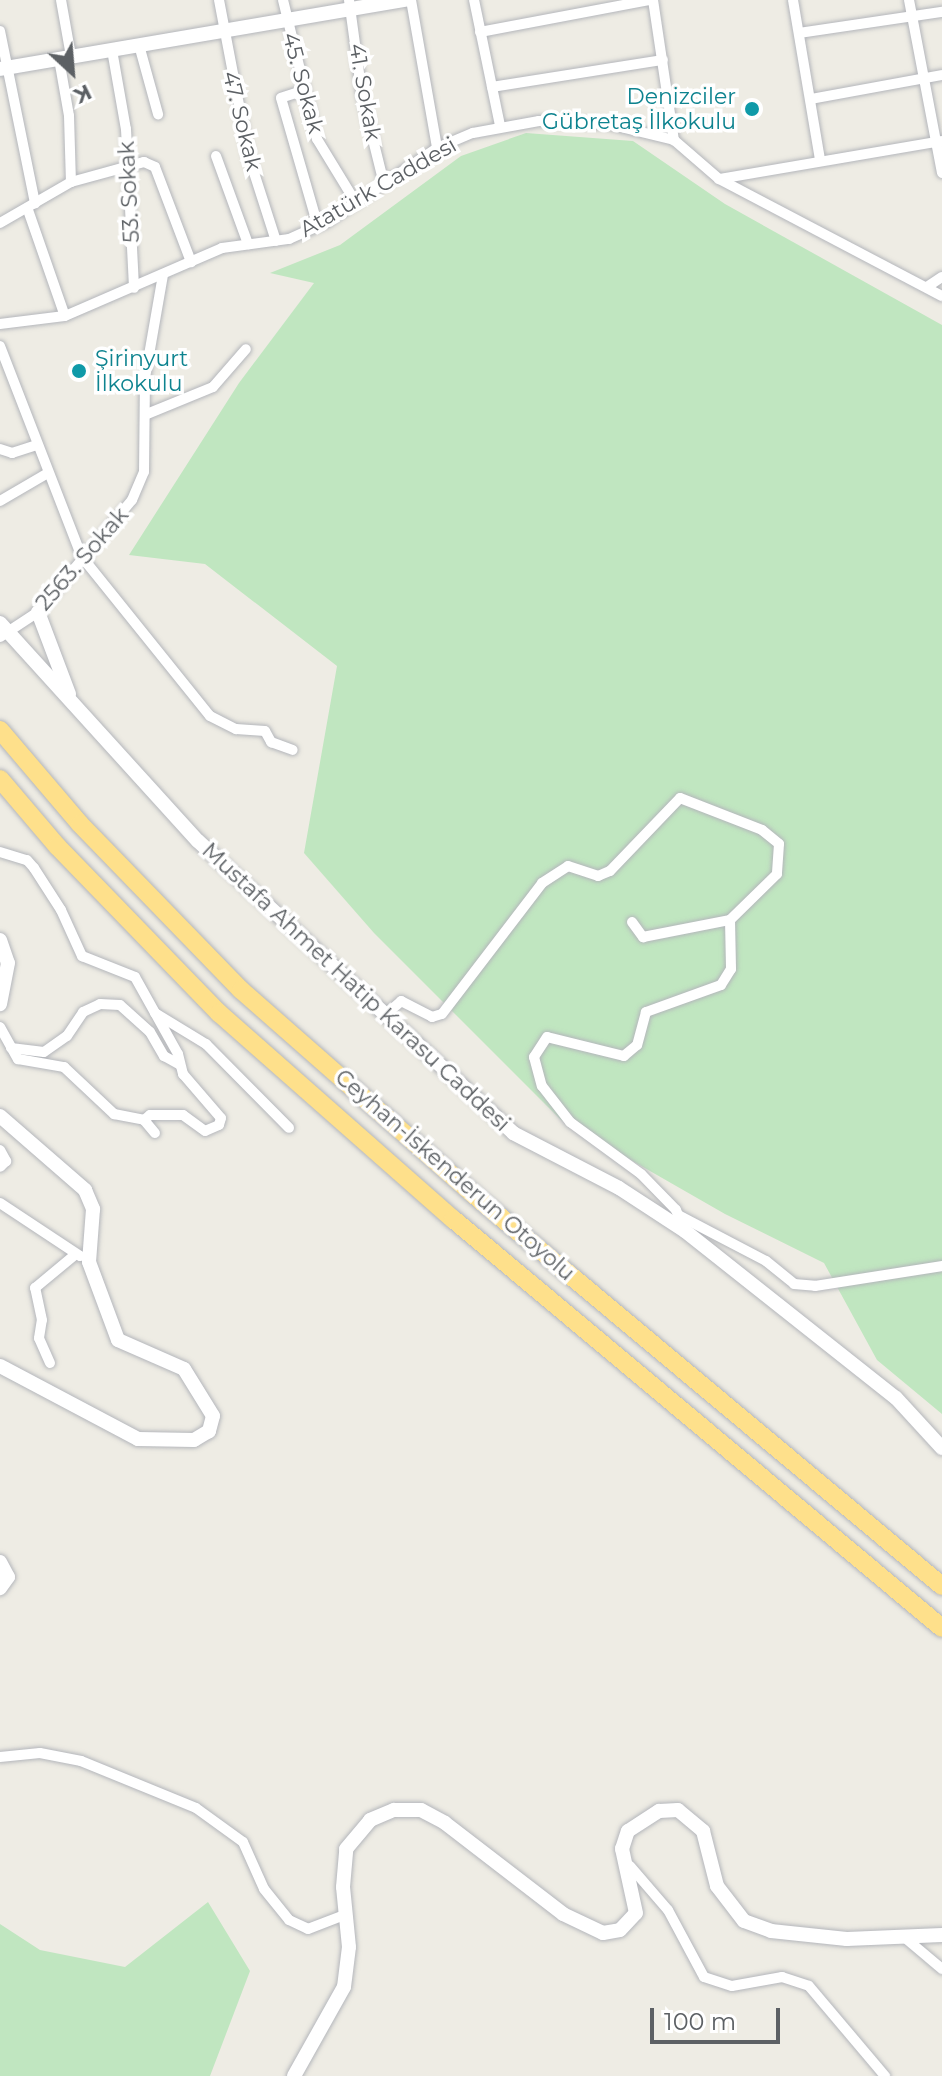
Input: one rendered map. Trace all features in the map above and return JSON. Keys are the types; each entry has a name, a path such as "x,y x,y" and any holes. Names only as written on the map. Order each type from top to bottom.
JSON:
{"highway":[{"name":"Ceyhan-İskenderun Otoyolu","path":"0,730 80,824 241,990 473,1194 942,1586"},
{"name":"Ceyhan-İskenderun Otoyolu","path":"0,779 57,846 219,1013 453,1219 942,1628"}],"street":[{"path":"61,0 71,182"},
{"name":"47. Sokak","path":"219,0 249,157 276,241"},
{"name":"45. Sokak","path":"283,0 302,91 317,139 356,203"},
{"path":"3,68 287,20 350,4 408,0 437,148"},
{"path":"474,0 500,126"},
{"path":"480,32 651,0 674,140"},
{"path":"793,0 820,159"},
{"path":"909,0 920,78 940,142 942,173"},
{"name":"41. Sokak","path":"350,4 362,95 384,184"},
{"path":"799,33 942,12"},
{"path":"0,31 3,68 32,206 65,316"},
{"path":"139,45 158,114"},
{"name":"53. Sokak","path":"112,50 129,163 134,288"},
{"path":"492,87 663,60"},
{"path":"811,99 942,75"},
{"path":"302,91 281,98 318,226"},
{"name":"Atatürk Caddesi","path":"0,324 65,316 222,248 276,241 318,226 437,148 500,126 539,121 608,124 674,140 719,179 942,296"},
{"path":"719,179 820,159 940,142"},
{"path":"216,156 248,244"},
{"path":"0,223 71,182 129,163 155,167 191,262"},
{"name":"2563. Sokak","path":"3,631 38,612 132,500 144,472 145,378 163,275"},
{"path":"927,287 942,277"},
{"path":"0,346 82,557 210,716 236,729 265,731 271,742 293,750"},
{"path":"147,414 213,387 246,349"},
{"path":"0,449 12,453 37,445"},
{"path":"0,501 48,473"},
{"path":"38,612 51,657 80,712"},
{"name":"Mustafa Ahmet Hatip Karasu Caddesi","path":"3,631 198,841 513,1133 619,1188 685,1231 896,1398 942,1448"},
{"path":"384,1016 401,1001 432,1017 442,1014 542,883 568,866 598,876 610,871 680,798 762,830 779,844 777,874 730,920 643,937 632,922"},
{"path":"0,852 27,860 61,910 82,956 135,977 199,1098 221,1118 219,1125 205,1131 173,1113 144,1120 114,1114 64,1067 32,1066 18,1059 0,1027"},
{"path":"685,1231 678,1215 641,1174 570,1122 542,1086 534,1057 547,1037 624,1056 637,1045 646,1012 721,985 731,969 730,920"},
{"path":"0,940 8,963 0,1004"},
{"path":"11,1048 44,1052 67,1036 83,1012 100,1004 120,1005 150,1032 164,1056 180,1065"},
{"path":"155,1013 206,1044 289,1128"},
{"path":"0,1116 85,1190 93,1209 82,1258 35,1288 42,1320 39,1338 50,1363"},
{"path":"144,1120 155,1133"},
{"path":"0,1150 6,1161 0,1167"},
{"path":"0,1366 138,1439 194,1440 209,1431 213,1416 184,1369 118,1340 82,1258 3,1207"},
{"path":"678,1215 766,1261 794,1284 815,1286 942,1266"},
{"path":"0,1562 8,1577 0,1588"},
{"path":"0,1757 40,1753 81,1761 196,1808 243,1842 264,1889 289,1920 308,1929 345,1915"},
{"path":"294,2076 344,1987 349,1947 345,1915 346,1849 370,1820 394,1810 421,1810 445,1823 563,1914 603,1933 620,1930 636,1913 630,1866"},
{"path":"885,2076 809,1986 782,1977 732,1986 704,1977 668,1910 630,1866 622,1849 628,1831 659,1811 678,1810 703,1831 717,1886 744,1921 771,1931 832,1937 942,1935"},
{"path":"904,1937 942,1969"}],"green space":[{"path":"526,133 633,141 725,204 942,325 942,1414 877,1360 824,1263 725,1214 561,1120 374,933 304,853 337,666 205,564 129,555 239,383 314,283 270,273 340,245 461,156"},
{"path":"208,1902 250,1971 210,2076 0,2076 0,1924 40,1950 125,1967"}],"place":[{"name":"Denizciler Gübretaş İlkokulu","path":"752,109"},
{"name":"Şirinyurt İlkokulu","path":"79,371"}]}
